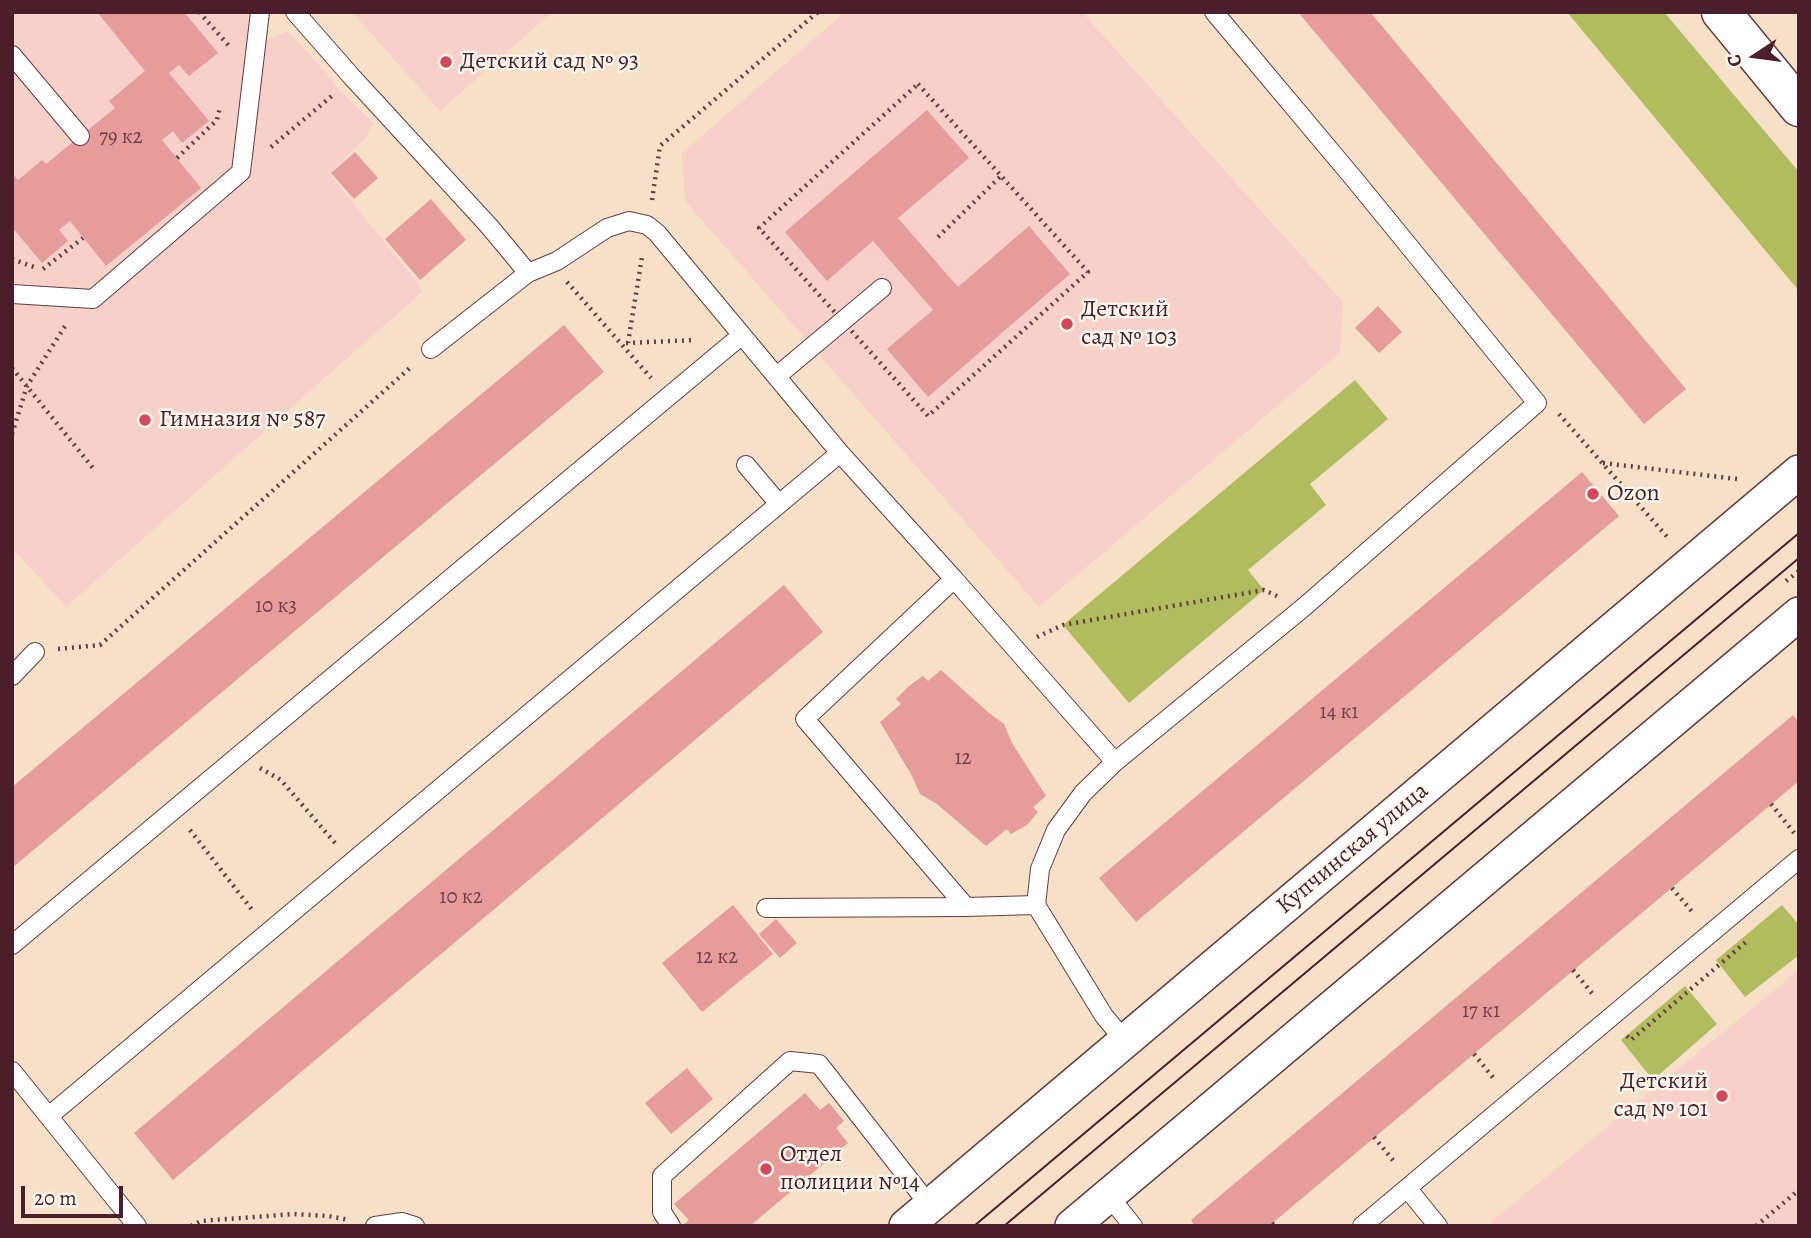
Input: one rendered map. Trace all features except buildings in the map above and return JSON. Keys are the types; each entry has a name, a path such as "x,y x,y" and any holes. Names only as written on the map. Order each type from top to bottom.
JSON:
{"main road":[{"path":"1721,12 1799,107"}],"street":[{"name":"Купчинская улица","path":"918,1216 1799,472"},
{"path":"1072,1226 1799,614"}],"lane":[{"path":"12,294 93,299 158,233 241,172 260,12"},
{"path":"295,12 489,226 528,273"},
{"path":"1125,1041 1104,1016 1037,905 1040,869 1056,830 1083,793 1115,762 1304,607 1537,403 1214,12"},
{"path":"12,55 80,136"},
{"path":"430,349 528,273 551,264 607,228 629,221 648,225 840,453 1115,762"},
{"path":"777,376 882,288"},
{"path":"12,945 740,337"},
{"path":"49,1116 840,453"},
{"path":"746,465 779,504"},
{"path":"954,579 805,719 966,907"},
{"path":"12,676 35,652"},
{"path":"1362,1226 1799,859"},
{"path":"766,908 1037,905"},
{"path":"671,1226 662,1212 662,1176 790,1061 819,1064 918,1216"},
{"path":"12,1071 137,1226"},
{"path":"1410,1186 1438,1226"},
{"path":"1108,1195 1133,1226"},
{"path":"375,1226 402,1222 415,1226"}],"path":[{"path":"199,12 230,48 255,53"},
{"path":"628,342 660,146 818,12"},
{"path":"228,60 234,36"},
{"path":"241,172 352,77"},
{"path":"918,84 1001,176 1088,272 928,416 759,228 918,84"},
{"path":"177,158 218,120 222,96"},
{"path":"937,237 1001,176"},
{"path":"12,259 42,270 83,238"},
{"path":"551,264 667,397"},
{"path":"12,434 27,386 68,321 93,299"},
{"path":"620,343 740,337"},
{"path":"35,652 100,645 430,349"},
{"path":"12,368 93,468"},
{"path":"1537,403 1556,410 1669,540"},
{"path":"1602,463 1739,479"},
{"path":"1014,648 1063,625 1264,590 1304,607"},
{"path":"239,756 281,780 352,862"},
{"path":"1771,804 1799,838"},
{"path":"174,810 268,932"},
{"path":"1672,888 1711,933"},
{"path":"1573,970 1611,1017"},
{"path":"1474,1054 1512,1100"},
{"path":"1374,1138 1410,1186"},
{"path":"1756,1226 1799,1190"},
{"path":"191,1226 201,1221 294,1214 328,1216 375,1226"}],"shaded area":[{"name":"Гимназия № 587","path":"12,12 245,12 268,39 288,31 339,90 373,123 366,137 329,174 417,282 422,292 66,607 12,548"},
{"name":"Детский сад № 93","path":"352,12 552,12 440,111"},
{"name":"Детский сад № 103","path":"845,12 1082,12 1343,302 1340,353 1039,607 685,201 682,153"},
{"name":"Детский сад № 101","path":"1799,970 1799,1226 1494,1226 1491,1222"}],"green space":[{"path":"1567,12 1664,12 1799,172 1799,291"},
{"path":"1355,380 1388,419 1310,484 1326,505 1248,570 1264,590 1129,703 1063,625"},
{"path":"1782,905 1799,925 1799,955 1745,997 1716,960"},
{"path":"1685,986 1717,1024 1653,1080 1621,1040"}],"tram line":[{"path":"974,1226 1799,533"},
{"path":"1004,1226 1799,558"}],"place":[{"name":"Детский сад № 93","path":"446,62"},
{"name":"Детский сад № 103","path":"1067,324"},
{"name":"Гимназия № 587","path":"145,420"},
{"name":"Ozon","path":"1593,494"},
{"name":"Детский сад № 101","path":"1722,1096"},
{"name":"Отдел полиции №14","path":"766,1169"}]}
